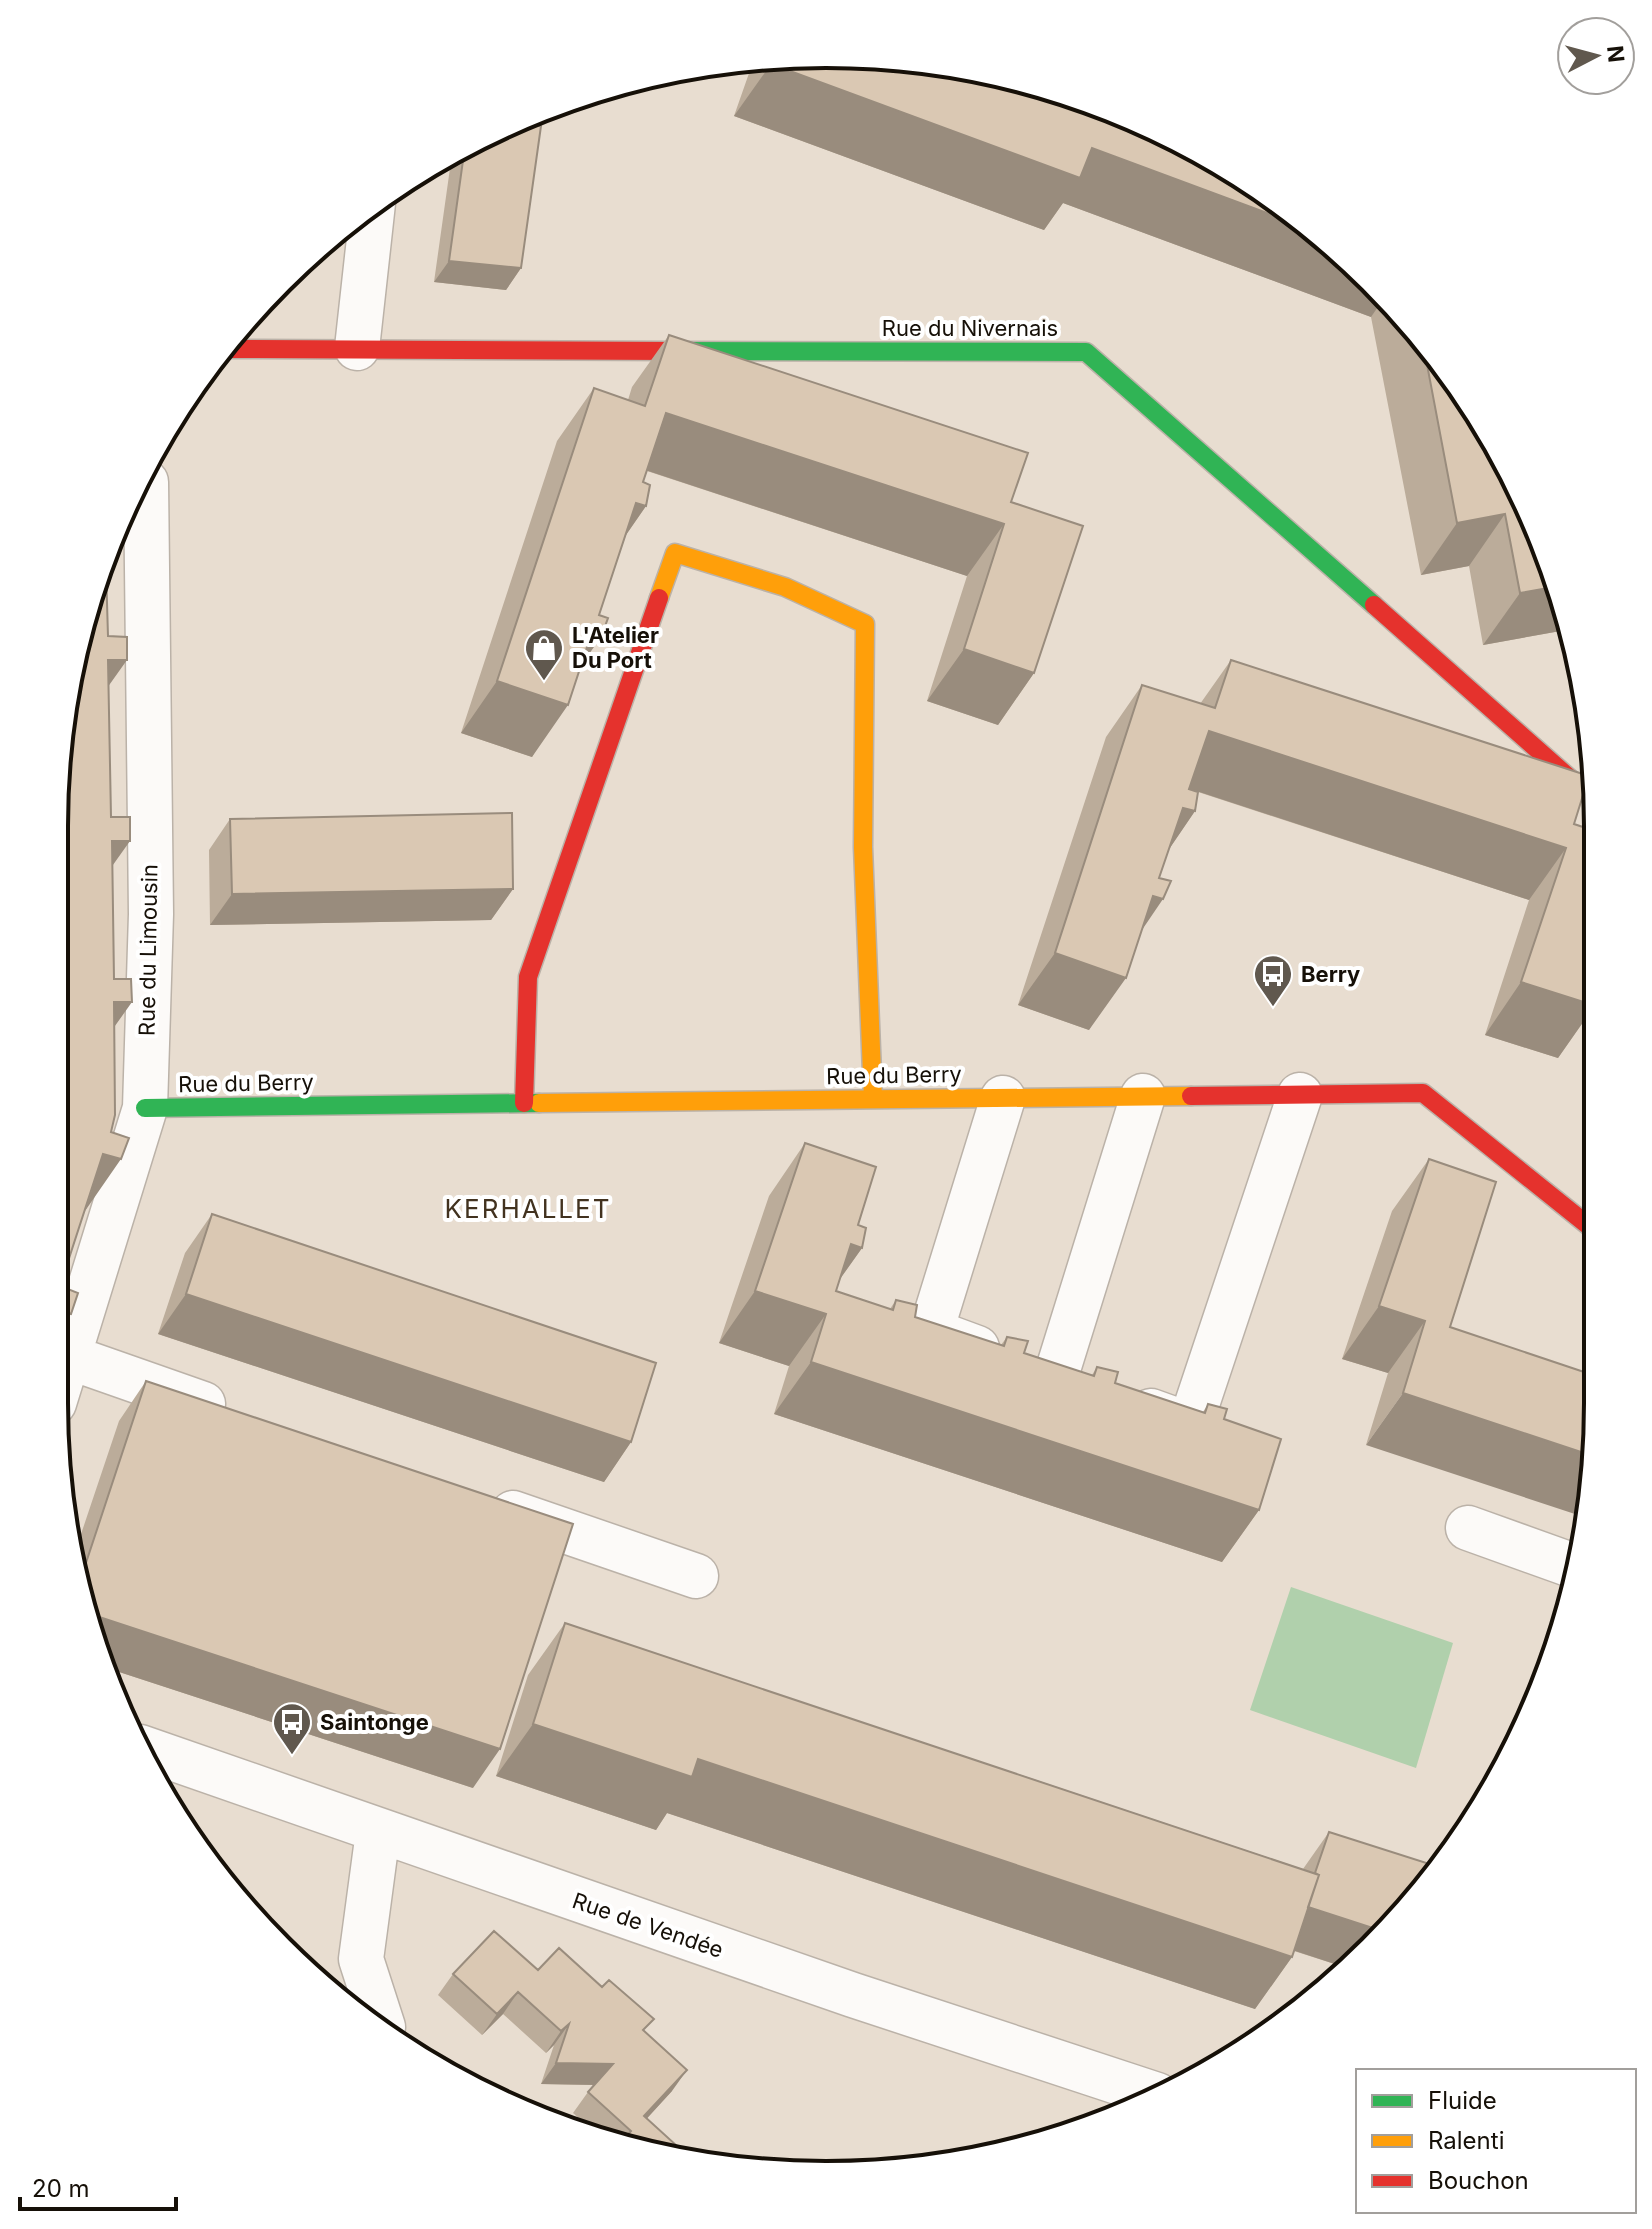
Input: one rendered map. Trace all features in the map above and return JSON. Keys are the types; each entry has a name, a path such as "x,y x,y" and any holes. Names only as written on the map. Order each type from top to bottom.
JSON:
{"street":[{"path":"357,348 371,221"},
{"name":"Rue du Nivernais","path":"238,349 1086,352 1583,790"},
{"name":"Rue du Limousin","path":"68,1360 145,1108 151,914 146,491"},
{"path":"524,1103 528,977 675,553 785,587 865,624 863,847 873,1099"},
{"name":"Rue du Berry","path":"145,1108 1423,1093 1584,1222"},
{"path":"1003,1098 931,1331 1190,1425 1300,1095"},
{"path":"1086,1387 1143,1096"},
{"path":"69,1357 234,1415"},
{"path":"472,1498 696,1576"},
{"path":"1468,1528 1566,1563"},
{"name":"Rue de Vendée","path":"154,1752 839,1991 1144,2091"},
{"path":"378,1832 361,1959 379,2014"}],"green space":[{"path":"1291,1587 1453,1643 1416,1768 1250,1710"}],"building":[{"path":"826,68 925,74 1022,94 1070,108 1161,146 1205,170 1274,215 1092,148 1080,178 786,70"},
{"path":"541,126 521,268 449,261 463,161"},
{"path":"669,335 1028,453 1011,502 1083,526 1034,673 964,649 1004,524 666,413 643,482 650,485 646,506 636,503 599,615 608,618 601,637 591,635 568,705 497,681 594,388 645,406"},
{"path":"1427,365 1456,405 1506,491 1546,588 1520,593 1505,514 1457,523"},
{"path":"107,587 108,636 127,637 127,660 108,660 111,817 130,817 130,841 112,841 114,979 131,979 132,1002 114,1002 115,1115 111,1132 129,1138 121,1159 103,1154 68,1261 70,776 74,727 83,678"},
{"path":"1231,660 1582,774 1583,796 1574,824 1584,827 1584,1002 1521,982 1566,848 1209,731 1189,789 1198,792 1195,811 1183,808 1159,878 1171,881 1163,899 1153,896 1126,978 1055,953 1142,685 1215,708"},
{"path":"512,813 513,889 232,894 230,819"},
{"path":"805,1143 876,1167 858,1225 866,1228 862,1248 851,1244 836,1291 893,1310 896,1300 917,1305 915,1317 1004,1346 1007,1337 1028,1341 1024,1353 1094,1376 1097,1367 1118,1372 1115,1383 1205,1413 1208,1404 1227,1409 1224,1419 1281,1439 1259,1510 811,1362 826,1314 755,1291"},
{"path":"1429,1159 1496,1182 1450,1327 1584,1372 1582,1452 1403,1393 1425,1321 1379,1306"},
{"path":"212,1214 656,1363 631,1442 186,1294"},
{"path":"68,1289 78,1293 71,1314 68,1313"},
{"path":"146,1381 573,1524 500,1749 99,1617 86,1563"},
{"path":"565,1623 1319,1875 1292,1957 698,1759 692,1777 533,1724"},
{"path":"1329,1832 1427,1863 1372,1928 1308,1907 1319,1875 1315,1873"},
{"path":"494,1931 538,1970 559,1948 602,1987 609,1980 654,2019 643,2030 687,2070 644,2116 677,2146 628,2134 631,2131 588,2092 613,2064 556,2063 569,2024 561,2031 518,1992 497,2014 453,1974"}],"traffic: fast":[{"path":"676,351 1086,352 1374,605"},
{"path":"145,1108 539,1103"}],"traffic: slow":[{"path":"659,598 675,553 785,587 865,624 863,847 873,1099"},
{"path":"539,1103 1191,1096"}],"traffic: jam":[{"path":"238,349 676,351"},
{"path":"524,1103 528,977 659,598"},
{"path":"1374,605 1583,790"},
{"path":"1191,1096 1423,1093 1584,1222"}],"place":[{"name":"L'Atelier Du Port","path":"544,682"},
{"name":"Berry","path":"1273,1008"},
{"name":"Saintonge","path":"292,1756"}],"district":[{"name":"KERHALLET","path":"528,1209"}]}
